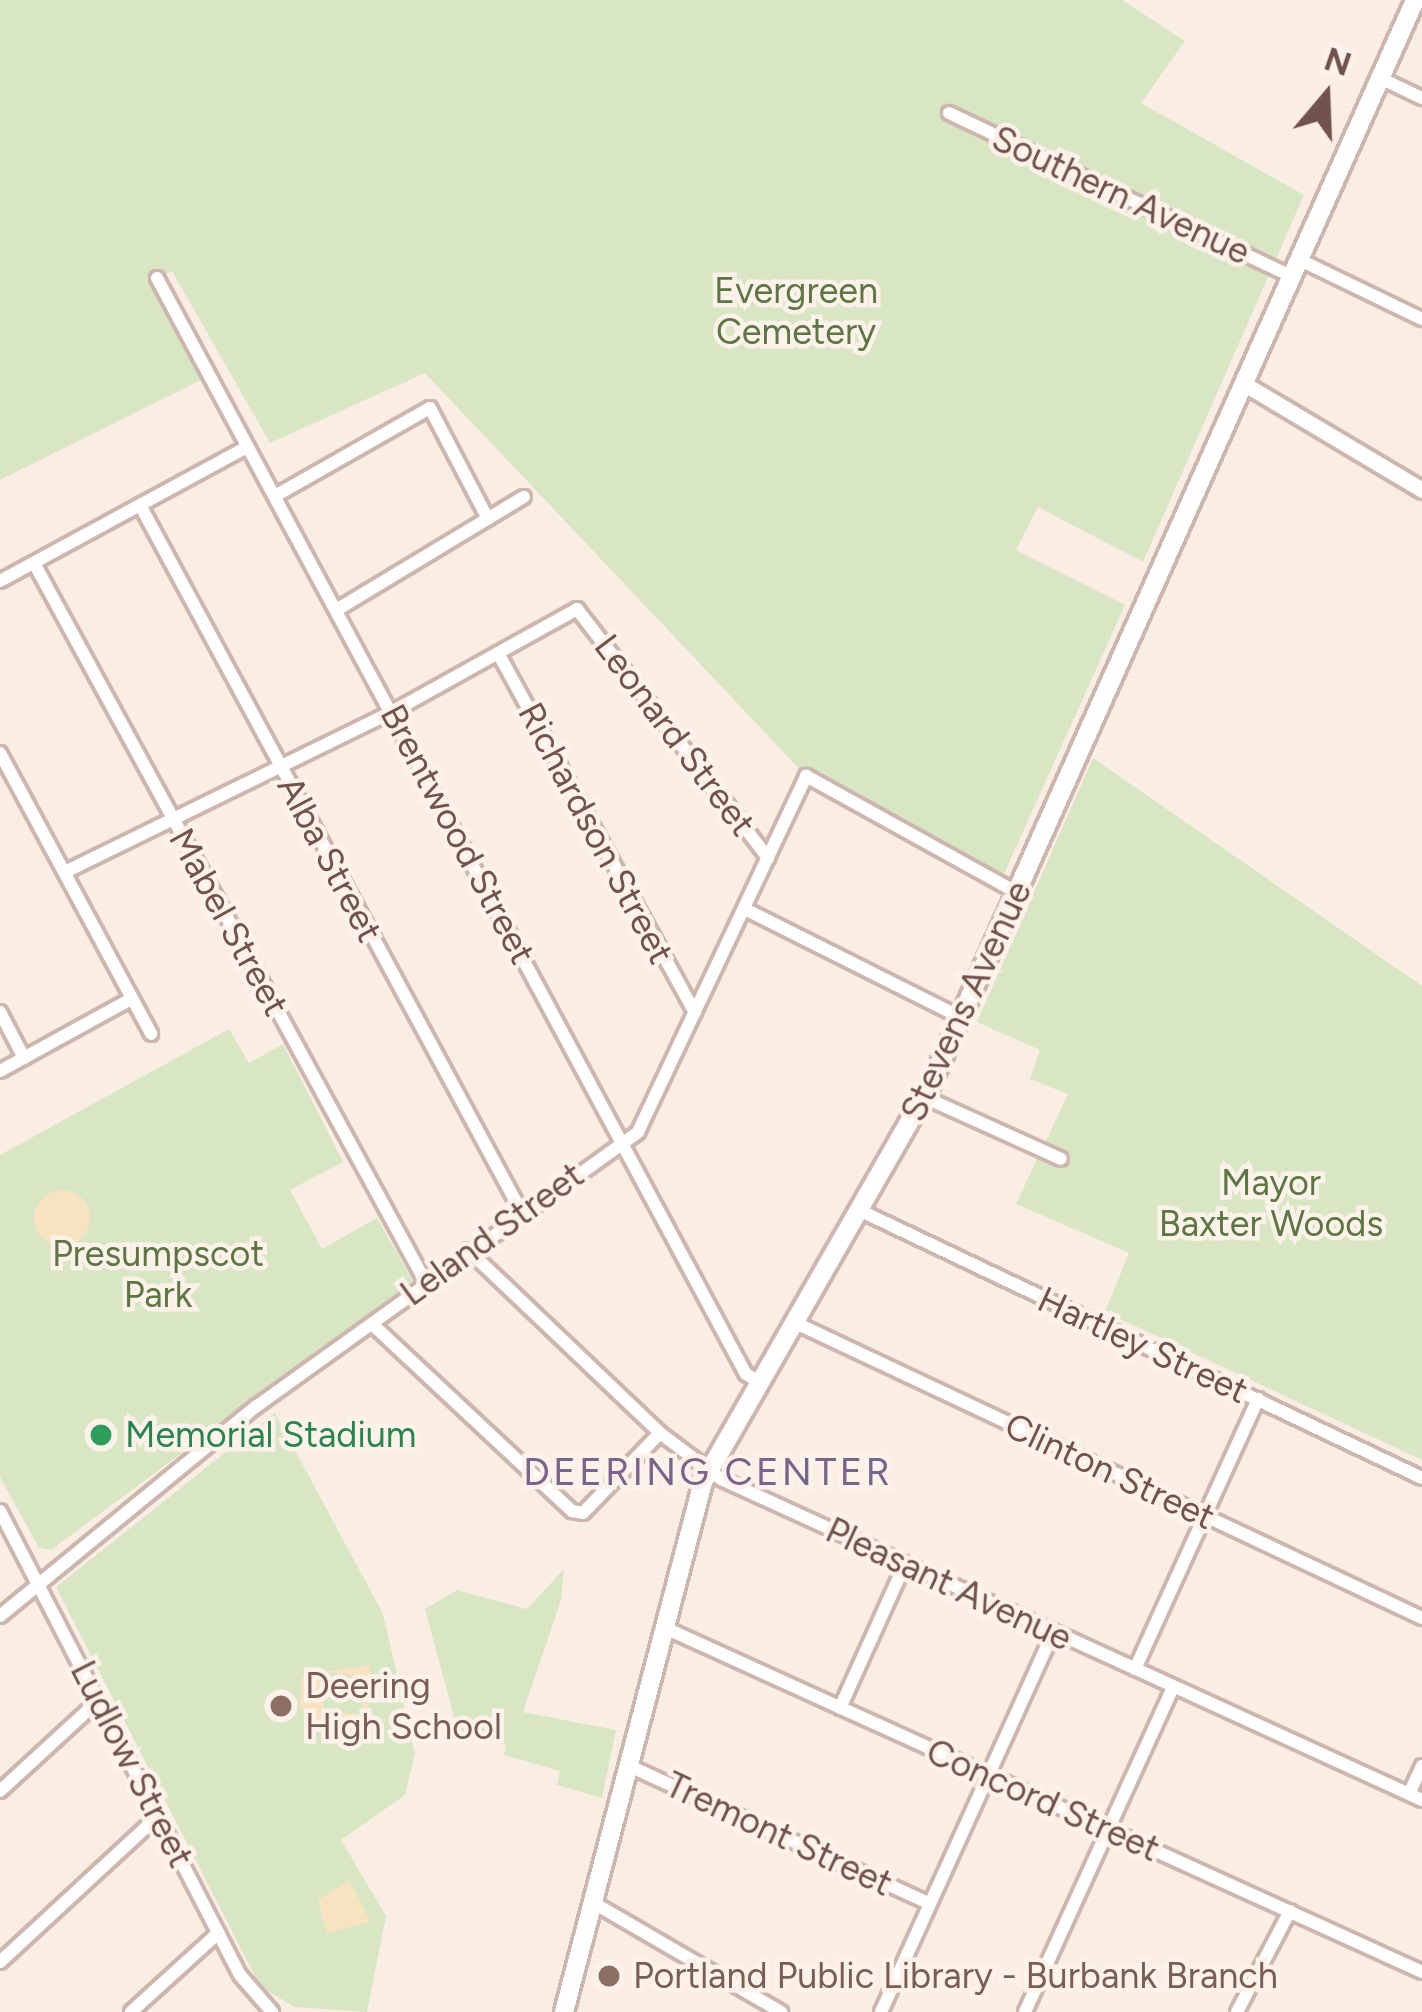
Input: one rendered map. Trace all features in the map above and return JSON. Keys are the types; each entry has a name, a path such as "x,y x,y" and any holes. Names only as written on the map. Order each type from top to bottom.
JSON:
{"main road":[{"name":"Stevens Avenue","path":"565,2012 663,1627 708,1471 863,1212 924,1097 1415,0"}],"street":[{"path":"1381,78 1422,98"},
{"name":"Southern Avenue","path":"949,113 1422,320"},
{"name":"Brentwood Street","path":"157,278 625,1140 746,1374 762,1384"},
{"path":"1246,385 1422,490"},
{"path":"275,496 430,408 488,518"},
{"path":"0,580 247,447"},
{"path":"338,609 524,497"},
{"name":"Alba Street","path":"140,505 521,1211"},
{"name":"Mabel Street","path":"34,563 425,1281"},
{"name":"Leonard Street","path":"498,652 571,609 584,612 767,858"},
{"path":"65,872 392,712 498,652"},
{"name":"Richardson Street","path":"498,652 695,1012"},
{"path":"0,753 151,1034"},
{"name":"Leland Street","path":"0,1616 425,1281 638,1132 806,776 1016,892"},
{"path":"745,909 960,1017"},
{"path":"0,1071 131,1000"},
{"path":"0,1012 24,1058"},
{"path":"924,1097 1061,1159"},
{"name":"Hartley Street","path":"863,1212 1422,1478"},
{"name":"Pleasant Avenue","path":"468,1250 659,1433 708,1471 1415,1797"},
{"path":"372,1324 572,1511 583,1513 659,1433"},
{"name":"Clinton Street","path":"798,1324 1422,1618"},
{"path":"1135,1669 1258,1399"},
{"name":"Ludlow Street","path":"0,1511 218,1933 272,2012"},
{"path":"840,1708 905,1564"},
{"name":"Concord Street","path":"663,1627 1422,1972"},
{"path":"881,2012 1053,1632"},
{"path":"1025,2012 1173,1687"},
{"path":"0,1791 99,1700"},
{"name":"Tremont Street","path":"628,1765 930,1904"},
{"path":"1415,1797 1422,1766"},
{"path":"0,1962 158,1816"},
{"path":"592,1902 781,2012"},
{"path":"1237,2012 1290,1911"},
{"path":"131,2012 218,1933"}],"green space":[{"name":"Evergreen Cemetery","path":"0,0 1122,0 1185,41 1141,103 1304,195 1143,562 1038,507 1016,550 1125,605 1004,874 806,776 425,373 270,443 172,271 150,283 203,379 0,480"},
{"name":"Mayor Baxter Woods","path":"1093,758 1422,986 1422,1460 1105,1312 1129,1253 1016,1204 1068,1094 1030,1079 1040,1050 977,1022"},
{"name":"Presumpscot Park","path":"229,1029 249,1063 283,1044 343,1162 290,1190 322,1249 377,1218 413,1281 51,1550 39,1548 0,1477 0,1155"},
{"name":"Presumpscot Park","path":"275,1413 383,1614 415,1754 405,1795 341,1840 386,1916 367,2012 294,2007 260,1986 56,1587"},
{"path":"564,1569 561,1600 523,1712 616,1730 602,1798 557,1785 560,1771 504,1755 506,1745 458,1732 425,1609 457,1590 527,1609"}],"sand":[{"path":"62,1190 82,1198 90,1218 82,1238 62,1246 42,1238 34,1218 42,1198"},
{"path":"371,1665 366,1735 334,1738 314,1727 300,1705 302,1675","holes":["328,1672 366,1678 361,1715 323,1710"]},
{"path":"349,1880 370,1921 327,1934 318,1900"}],"place":[{"name":"Memorial Stadium","path":"101,1435"},
{"name":"Deering High School","path":"281,1706"},
{"name":"Portland Public Library - Burbank Branch","path":"609,1976"}],"district":[{"name":"DEERING CENTER","path":"708,1472"}]}
